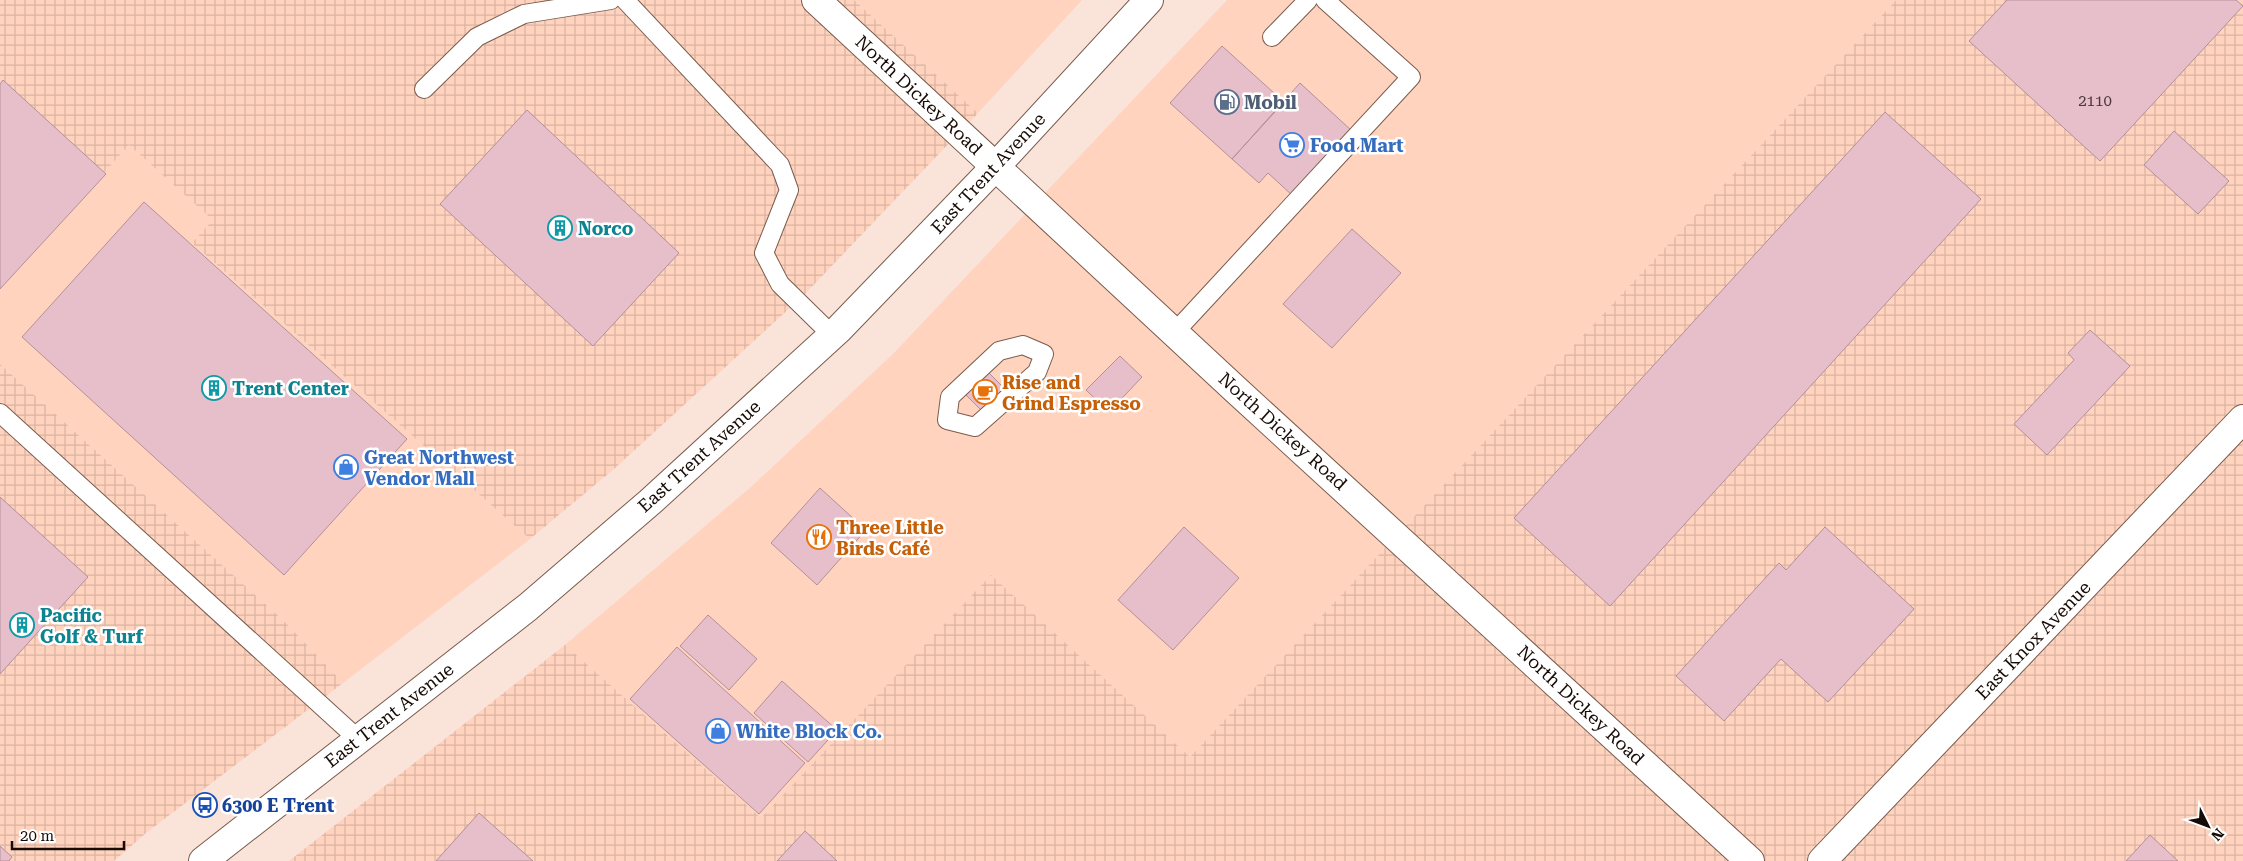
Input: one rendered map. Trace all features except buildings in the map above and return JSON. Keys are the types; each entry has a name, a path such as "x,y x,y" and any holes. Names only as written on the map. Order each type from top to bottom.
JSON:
{"street":[{"name":"North Dickey Road","path":"816,0 1236,390 1750,861"},
{"name":"East Trent Avenue","path":"203,861 528,607 650,502 832,335 996,166 1150,0"},
{"name":"East Knox Avenue","path":"1822,861 2243,419"}],"lane":[{"path":"424,89 477,37 524,14 611,0"},
{"path":"625,0 780,165 789,190 764,253 780,284 832,335"},
{"path":"1272,37 1308,0"},
{"path":"1175,332 1411,77 1324,0"},
{"path":"1023,345 1044,354 1037,372 975,427 947,420 950,397 999,351 1023,345"},
{"path":"0,413 358,739"}],"shaded area":[{"path":"0,0 854,0 978,113 804,295 614,469 530,539 192,243 213,220 129,145 0,288"},
{"path":"854,0 1082,0 978,113"},
{"path":"1227,0 1896,0 1190,757 991,576 761,818 565,645 751,487 894,353"},
{"path":"1896,0 2243,0 2243,861 289,861 565,645 761,818 991,575 1190,757"},
{"path":"129,145 213,220 193,244 530,539 343,683 285,622 0,364 0,288"},
{"path":"0,364 285,622 343,683 146,833 114,861 0,861"}],"place":[{"name":"Mobil","path":"1227,102"},
{"name":"Food Mart","path":"1292,145"},
{"name":"Norco","path":"560,228"},
{"name":"Trent Center","path":"214,388"},
{"name":"Rise and Grind Espresso","path":"985,392"},
{"name":"Great Northwest Vendor Mall","path":"346,467"},
{"name":"Three Little Birds Café","path":"819,537"},
{"name":"Pacific Golf & Turf","path":"22,625"},
{"name":"White Block Co.","path":"718,731"},
{"name":"6300 E Trent","path":"205,805"}]}
